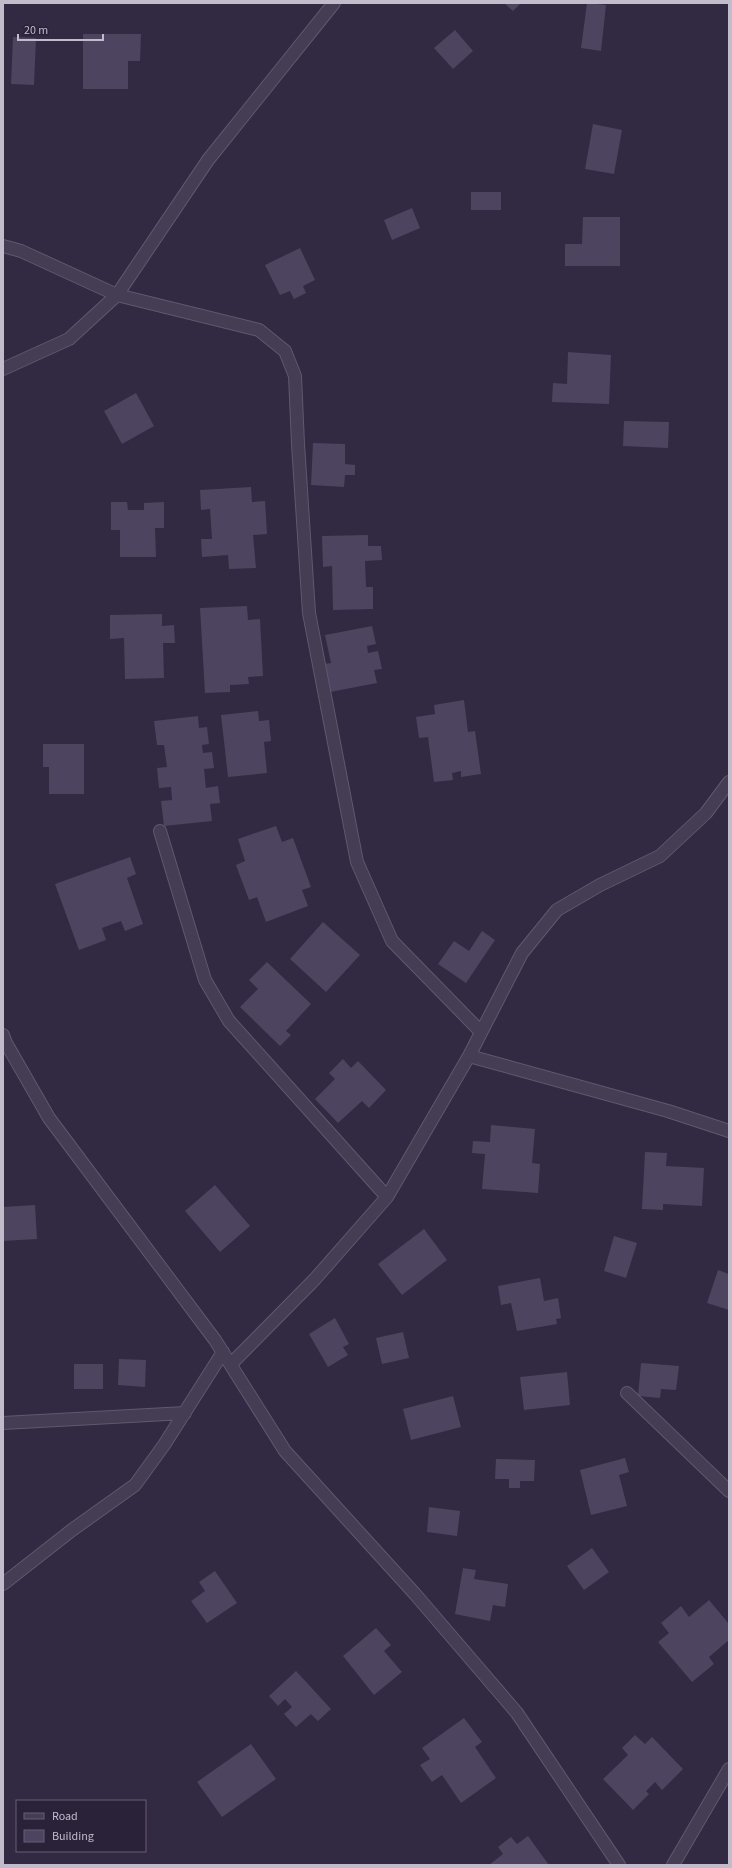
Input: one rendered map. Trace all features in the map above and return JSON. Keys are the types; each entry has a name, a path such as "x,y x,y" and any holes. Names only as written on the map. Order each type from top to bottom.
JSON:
{"street":[{"path":"3,369 69,339 117,295 208,160 334,3"},
{"path":"3,246 22,251 117,295 259,330 285,351 295,376 309,613 357,862 392,941 481,1032"},
{"path":"231,1364 315,1279 387,1196 469,1056 522,953 557,910 600,885 660,856 706,813 729,782"},
{"path":"160,831 205,980 229,1021 387,1196"},
{"path":"3,1035 6,1044 49,1118 223,1352 285,1451 416,1594 517,1713 619,1865"},
{"path":"469,1056 668,1111 729,1131"},
{"path":"3,1584 72,1530 135,1485 185,1413 223,1352"},
{"path":"627,1393 729,1491"},
{"path":"3,1423 185,1413"},
{"path":"673,1865 729,1769"}],"building":[{"path":"504,3 521,3 513,11"},
{"path":"587,3 606,5 601,51 581,48"},
{"path":"455,30 473,51 453,69 434,48"},
{"path":"83,34 141,34 140,61 128,61 128,89 83,89"},
{"path":"13,37 36,38 34,85 11,84"},
{"path":"593,124 622,130 614,174 585,169"},
{"path":"471,192 501,192 501,210 471,210"},
{"path":"412,208 420,228 392,240 384,220"},
{"path":"583,217 620,217 620,266 565,266 565,244 582,244"},
{"path":"300,248 315,280 303,286 306,293 294,299 290,291 280,295 265,265"},
{"path":"568,352 611,355 609,404 552,402 553,383 567,384"},
{"path":"136,393 154,426 122,444 104,411"},
{"path":"624,421 669,422 668,448 623,446"},
{"path":"313,443 345,444 345,464 355,465 355,475 345,475 344,487 311,485"},
{"path":"251,487 252,502 265,501 267,534 253,535 256,568 229,569 228,555 202,557 201,539 212,539 210,509 201,510 200,490"},
{"path":"111,502 127,502 128,510 144,510 144,503 164,502 164,528 155,528 156,557 120,557 120,530 111,530"},
{"path":"368,535 368,546 381,546 382,560 365,561 366,587 373,587 373,609 333,610 332,566 323,567 322,536"},
{"path":"247,606 248,620 260,619 263,676 248,677 249,684 230,685 230,692 205,693 200,608"},
{"path":"162,614 162,626 174,625 175,643 163,643 164,678 125,679 124,638 110,639 110,615"},
{"path":"372,626 376,644 367,646 368,653 378,651 382,669 374,670 377,683 330,692 324,664 331,663 325,635"},
{"path":"464,700 468,732 475,731 481,774 461,777 461,771 452,773 453,780 434,782 428,737 419,738 416,717 435,714 434,705"},
{"path":"258,711 259,721 269,720 271,741 264,742 267,773 228,777 221,715"},
{"path":"198,716 199,728 207,727 209,744 202,745 203,753 212,752 214,768 204,769 206,788 218,786 220,803 210,804 212,821 164,826 161,801 172,800 171,787 159,788 157,768 167,767 164,745 157,745 154,721"},
{"path":"43,744 84,744 84,794 49,794 49,767 43,767"},
{"path":"276,826 282,842 293,838 311,887 302,890 308,906 266,922 257,897 249,900 236,865 245,861 238,839"},
{"path":"130,857 136,874 127,878 143,924 125,931 121,921 102,928 106,940 79,950 55,884"},
{"path":"323,922 360,955 326,992 290,959"},
{"path":"482,931 495,940 466,983 438,964 454,941 469,951"},
{"path":"267,962 311,1004 286,1031 291,1035 280,1046 240,1007 258,989 249,980"},
{"path":"343,1059 351,1068 358,1061 386,1090 369,1108 362,1101 338,1123 315,1099 335,1079 329,1073"},
{"path":"491,1125 535,1129 532,1163 540,1164 538,1193 482,1189 485,1154 472,1153 473,1141 490,1142"},
{"path":"645,1152 667,1153 666,1166 704,1168 702,1206 663,1204 663,1210 642,1209"},
{"path":"215,1185 250,1226 220,1252 185,1211"},
{"path":"35,1205 37,1239 3,1241 3,1207"},
{"path":"424,1229 447,1260 402,1295 378,1264"},
{"path":"614,1236 637,1243 626,1278 604,1271"},
{"path":"718,1270 729,1274 729,1310 707,1303"},
{"path":"540,1278 544,1301 558,1298 561,1318 556,1319 557,1324 517,1331 511,1303 501,1305 498,1286"},
{"path":"335,1318 349,1344 343,1347 348,1355 328,1367 309,1334"},
{"path":"403,1332 409,1358 382,1364 376,1338"},
{"path":"119,1359 146,1360 145,1387 118,1385"},
{"path":"641,1363 679,1366 676,1390 661,1389 660,1398 638,1396"},
{"path":"74,1364 103,1364 103,1389 74,1389"},
{"path":"567,1372 570,1405 524,1410 520,1377"},
{"path":"453,1396 461,1427 411,1440 403,1409"},
{"path":"625,1458 629,1472 619,1475 627,1506 591,1515 580,1470"},
{"path":"496,1459 535,1460 534,1481 520,1481 520,1488 509,1488 509,1479 495,1479"},
{"path":"429,1507 460,1511 457,1536 427,1532"},
{"path":"592,1548 609,1572 584,1590 567,1566"},
{"path":"463,1568 476,1570 474,1579 508,1584 505,1607 493,1605 490,1621 455,1614"},
{"path":"215,1571 237,1603 207,1623 191,1601 205,1591 199,1582"},
{"path":"709,1600 729,1624 729,1640 709,1657 714,1664 692,1682 658,1642 669,1633 661,1623 681,1606 689,1617"},
{"path":"376,1628 391,1645 384,1651 402,1672 374,1695 343,1656"},
{"path":"296,1671 331,1709 318,1721 311,1714 296,1727 284,1714 292,1707 285,1699 278,1706 269,1696"},
{"path":"464,1718 482,1742 475,1747 496,1778 461,1803 442,1775 432,1782 420,1765 430,1759 422,1748"},
{"path":"635,1735 645,1744 652,1737 683,1769 662,1790 655,1782 646,1791 649,1794 633,1810 603,1779 628,1755 622,1748"},
{"path":"251,1744 276,1779 222,1817 197,1782"},
{"path":"528,1836 549,1865 489,1865 503,1854 498,1847 511,1837 517,1844"}]}
